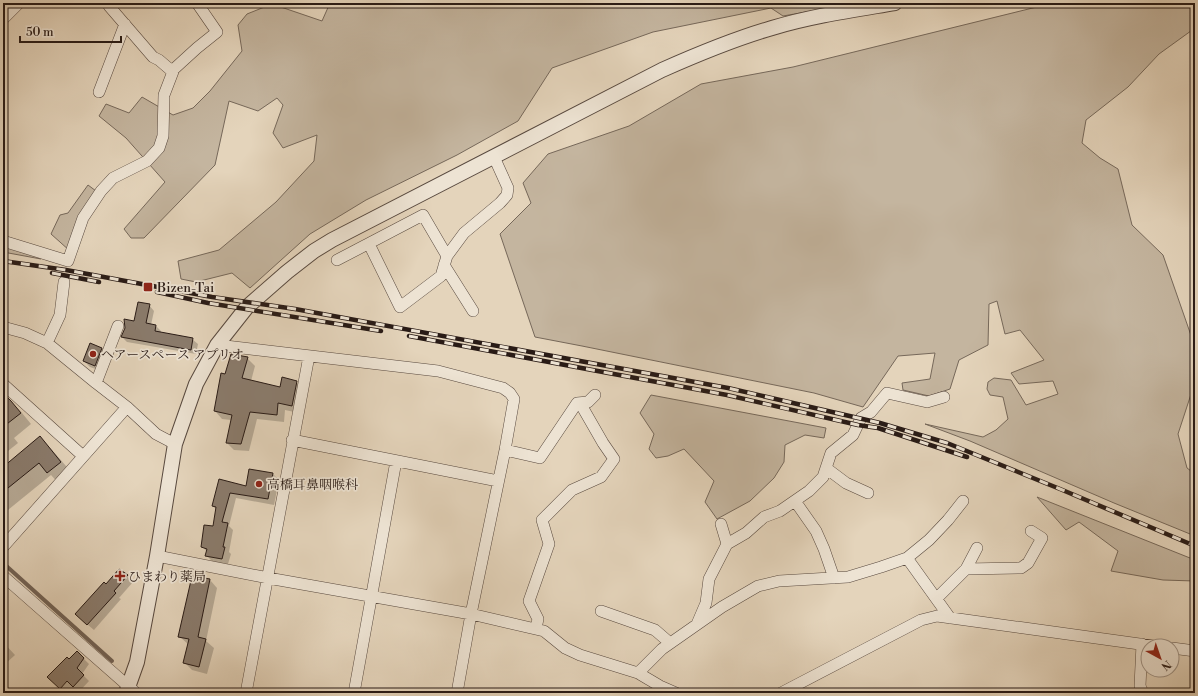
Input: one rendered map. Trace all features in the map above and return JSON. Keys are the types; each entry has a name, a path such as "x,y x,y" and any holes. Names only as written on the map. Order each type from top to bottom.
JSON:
{"street":[{"path":"3,19 19,3"},
{"path":"111,3 109,6 153,57 160,60 173,72"},
{"path":"3,241 68,261 83,218 101,191 113,178 147,161 159,148 163,136 164,95 174,69 216,32 197,3"},
{"path":"3,576 130,691 157,556 175,444 196,384 217,345 247,307 287,272 314,251 332,240 662,70 737,38 774,27 894,3"},
{"path":"99,92 125,24"},
{"path":"369,244 400,307 441,276 446,260 464,233 500,203 506,195 508,188 494,156"},
{"path":"337,260 423,215 473,311"},
{"path":"47,343 60,315 64,282"},
{"path":"96,383 118,326"},
{"path":"3,327 25,333 47,343 127,407 156,434 175,444"},
{"path":"217,345 438,371 503,388 510,393 514,399 471,614 458,693"},
{"path":"246,693 292,440 309,356"},
{"path":"3,384 83,456"},
{"path":"697,624 706,603 710,579 727,544 746,533 764,517 780,511 809,490 822,477 831,453 853,435 861,418 871,412 887,393 927,402 944,397"},
{"path":"505,450 540,458 577,403 588,402 595,394"},
{"path":"536,628 538,619 529,601 549,544 542,520 572,490 601,477 614,459 580,403"},
{"path":"3,547 127,407"},
{"path":"292,440 498,481"},
{"path":"354,693 396,461"},
{"path":"826,468 846,483 868,493"},
{"path":"795,501 816,531 834,578"},
{"path":"638,673 662,649 722,607 758,586 779,581 848,577 907,558 929,540 963,501"},
{"path":"722,524 727,544"},
{"path":"966,569 1021,568 1028,563 1042,538 1031,530"},
{"path":"937,598 966,569 977,548"},
{"path":"157,556 268,578 471,614 536,628 544,631 565,648 580,655 638,673 660,686 676,693"},
{"path":"907,558 950,618"},
{"path":"601,611 655,630 670,644"},
{"path":"781,693 921,620 937,616 1140,644"},
{"path":"1180,649 1195,651"},
{"path":"1140,678 1140,686 1143,693"}],"shaded area":[{"path":"330,3 857,3 783,16 771,8 653,32 552,68 518,121 457,155 366,200 310,234 250,288 232,273 196,282 181,279 178,261 219,250 276,202 314,161 317,135 283,148 273,133 283,105 277,98 258,111 229,101 215,165 144,238 131,238 124,229 165,182 126,138 99,116 106,104 129,113 142,97 173,115 193,108 210,91 242,51 238,25 247,14 272,4 322,21"},
{"path":"1053,3 1195,3 1195,28 1159,54 1128,87 1086,120 1082,143 1100,158 1118,169 1132,225 1163,255 1194,344 1195,382 1178,434 1187,468 1195,474 1195,536 970,441 925,424 983,437 996,430 1008,419 1003,397 990,395 987,389 988,382 994,378 1011,380 1026,405 1058,394 1053,381 1019,384 1011,373 1044,360 1020,330 1005,334 997,301 989,304 988,345 959,360 950,389 929,396 903,390 902,383 930,379 935,353 898,356 863,407 814,393 535,337 500,234 531,203 523,183 548,154 629,126 701,84 793,67"},
{"path":"88,185 96,191 70,251 51,234 60,215 68,213"},
{"path":"3,244 41,256 41,259 3,252"},
{"path":"651,395 826,428 824,438 805,435 785,445 784,462 774,478 750,501 717,519 705,502 714,481 684,449 668,456 656,458 649,449 654,434 640,413"},
{"path":"1037,497 1195,560 1195,581 1163,580 1111,571 1118,551 1079,522 1066,530"}],"building":[{"path":"138,302 150,304 146,323 156,325 155,331 193,338 191,350 121,337 125,328 124,319 134,321"},
{"name":"ヘアースペース アプリオ","path":"90,343 102,348 95,366 83,361"},
{"path":"231,354 248,357 242,378 280,387 282,377 297,381 292,406 278,403 277,415 250,412 241,444 226,443 232,415 214,411 221,373 225,374"},
{"path":"3,393 21,413 3,427"},
{"path":"40,436 61,462 47,473 39,463 3,492 3,467"},
{"path":"249,469 273,473 268,499 230,493 222,522 228,523 222,559 205,556 207,549 201,547 204,525 213,526 216,507 212,506 219,479 246,486"},
{"path":"119,569 128,575 114,591 116,593 87,625 75,614 104,582 106,584"},
{"path":"192,576 210,579 198,637 206,639 199,667 183,663 189,639 178,637"},
{"path":"77,651 84,658 77,668 84,675 73,687 67,681 60,689 47,677 67,657 69,659"}],"waterway":[{"path":"3,563 112,661"}],"railway":[{"path":"3,261 66,270 212,297 295,309 728,388 880,423 947,443 1195,546"},
{"path":"52,273 99,282"},
{"path":"157,292 208,303 381,331"},
{"path":"409,336 727,395 858,425 878,428 967,457"}],"place":[{"name":"Bizen-Tai","path":"148,287"},
{"name":"ヘアースペース アプリオ","path":"93,354"},
{"name":"高橋耳鼻咽喉科","path":"259,484"},
{"name":"ひまわり薬局","path":"120,576"}]}
